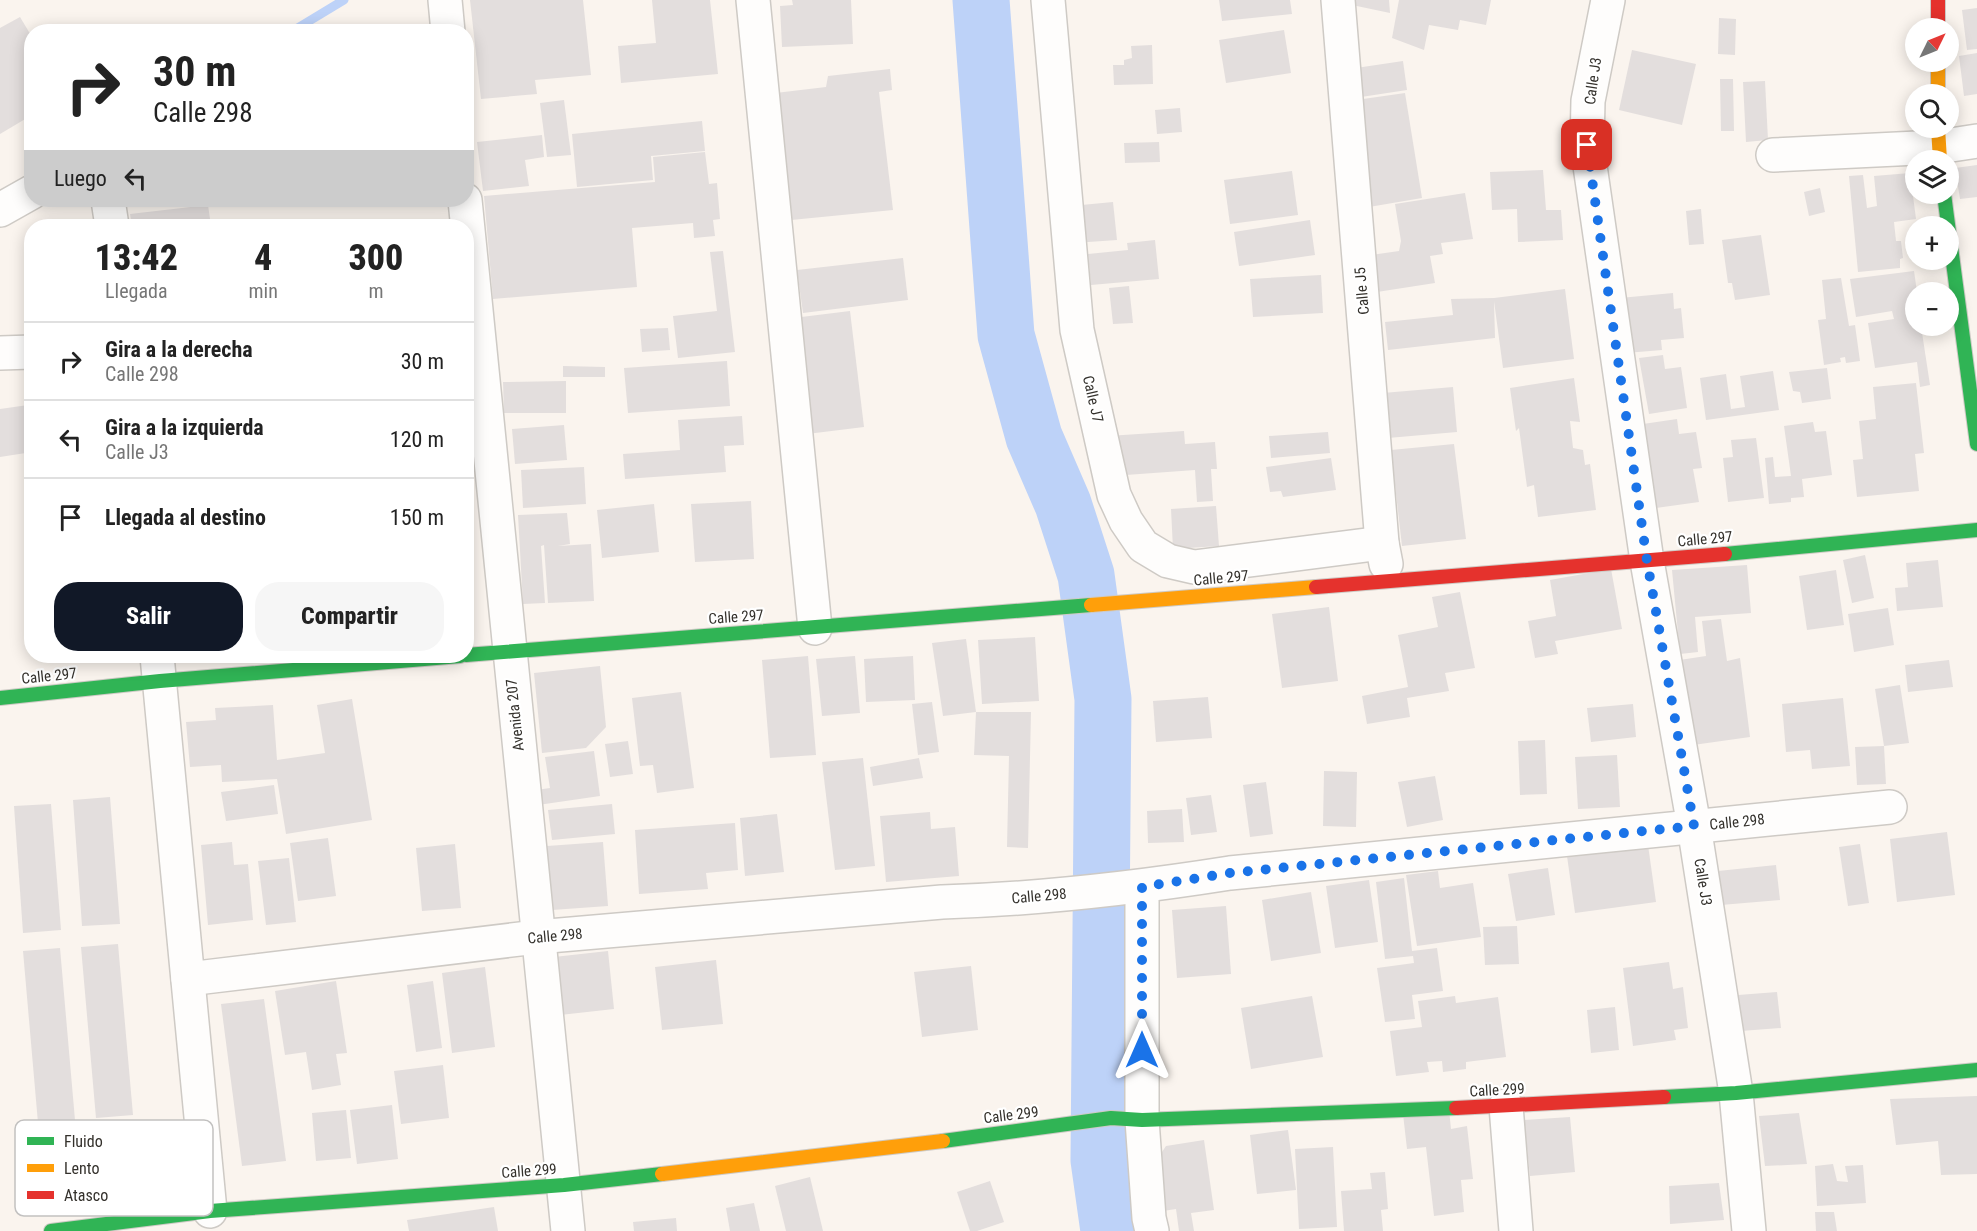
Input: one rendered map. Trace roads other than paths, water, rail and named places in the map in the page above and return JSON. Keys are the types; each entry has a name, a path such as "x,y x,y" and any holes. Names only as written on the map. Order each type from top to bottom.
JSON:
{"street":[{"path":"445,0 447,24"},
{"path":"753,0 815,628"},
{"name":"Calle J7","path":"1048,0 1077,330 1114,495 1126,521 1143,546 1168,561 1194,567 1382,543"},
{"name":"Calle J5","path":"1338,0 1382,543 1390,581"},
{"name":"Calle J3","path":"1608,0 1588,101 1587,145 1647,561 1694,826 1736,1093 1749,1231"},
{"path":"1938,0 1938,18"},
{"path":"1773,155 1977,141"},
{"path":"0,210 24,196"},
{"path":"1945,204 1977,444"},
{"name":"Avenida 207","path":"474,292 568,1231"},
{"path":"0,353 24,352"},
{"name":"Calle 297","path":"474,654 1647,561 1977,531"},
{"name":"Calle 297","path":"0,698 159,668 284,663"},
{"path":"159,668 201,1120"},
{"name":"Calle 298","path":"188,980 537,937 1140,887 1230,873 1890,807"},
{"path":"1140,887 1126,1119 1152,1231"},
{"name":"Calle 299","path":"213,1211 564,1185 1126,1119 1506,1106 1736,1093 1977,1070"},
{"path":"1506,1106 1516,1231"},
{"name":"Calle 299","path":"51,1231 170,1216"}],"waterway":[{"path":"304,24 344,0"},
{"path":"981,0 1006,335 1034,437 1063,504 1086,575 1103,699 1099,1160 1109,1231"}]}
